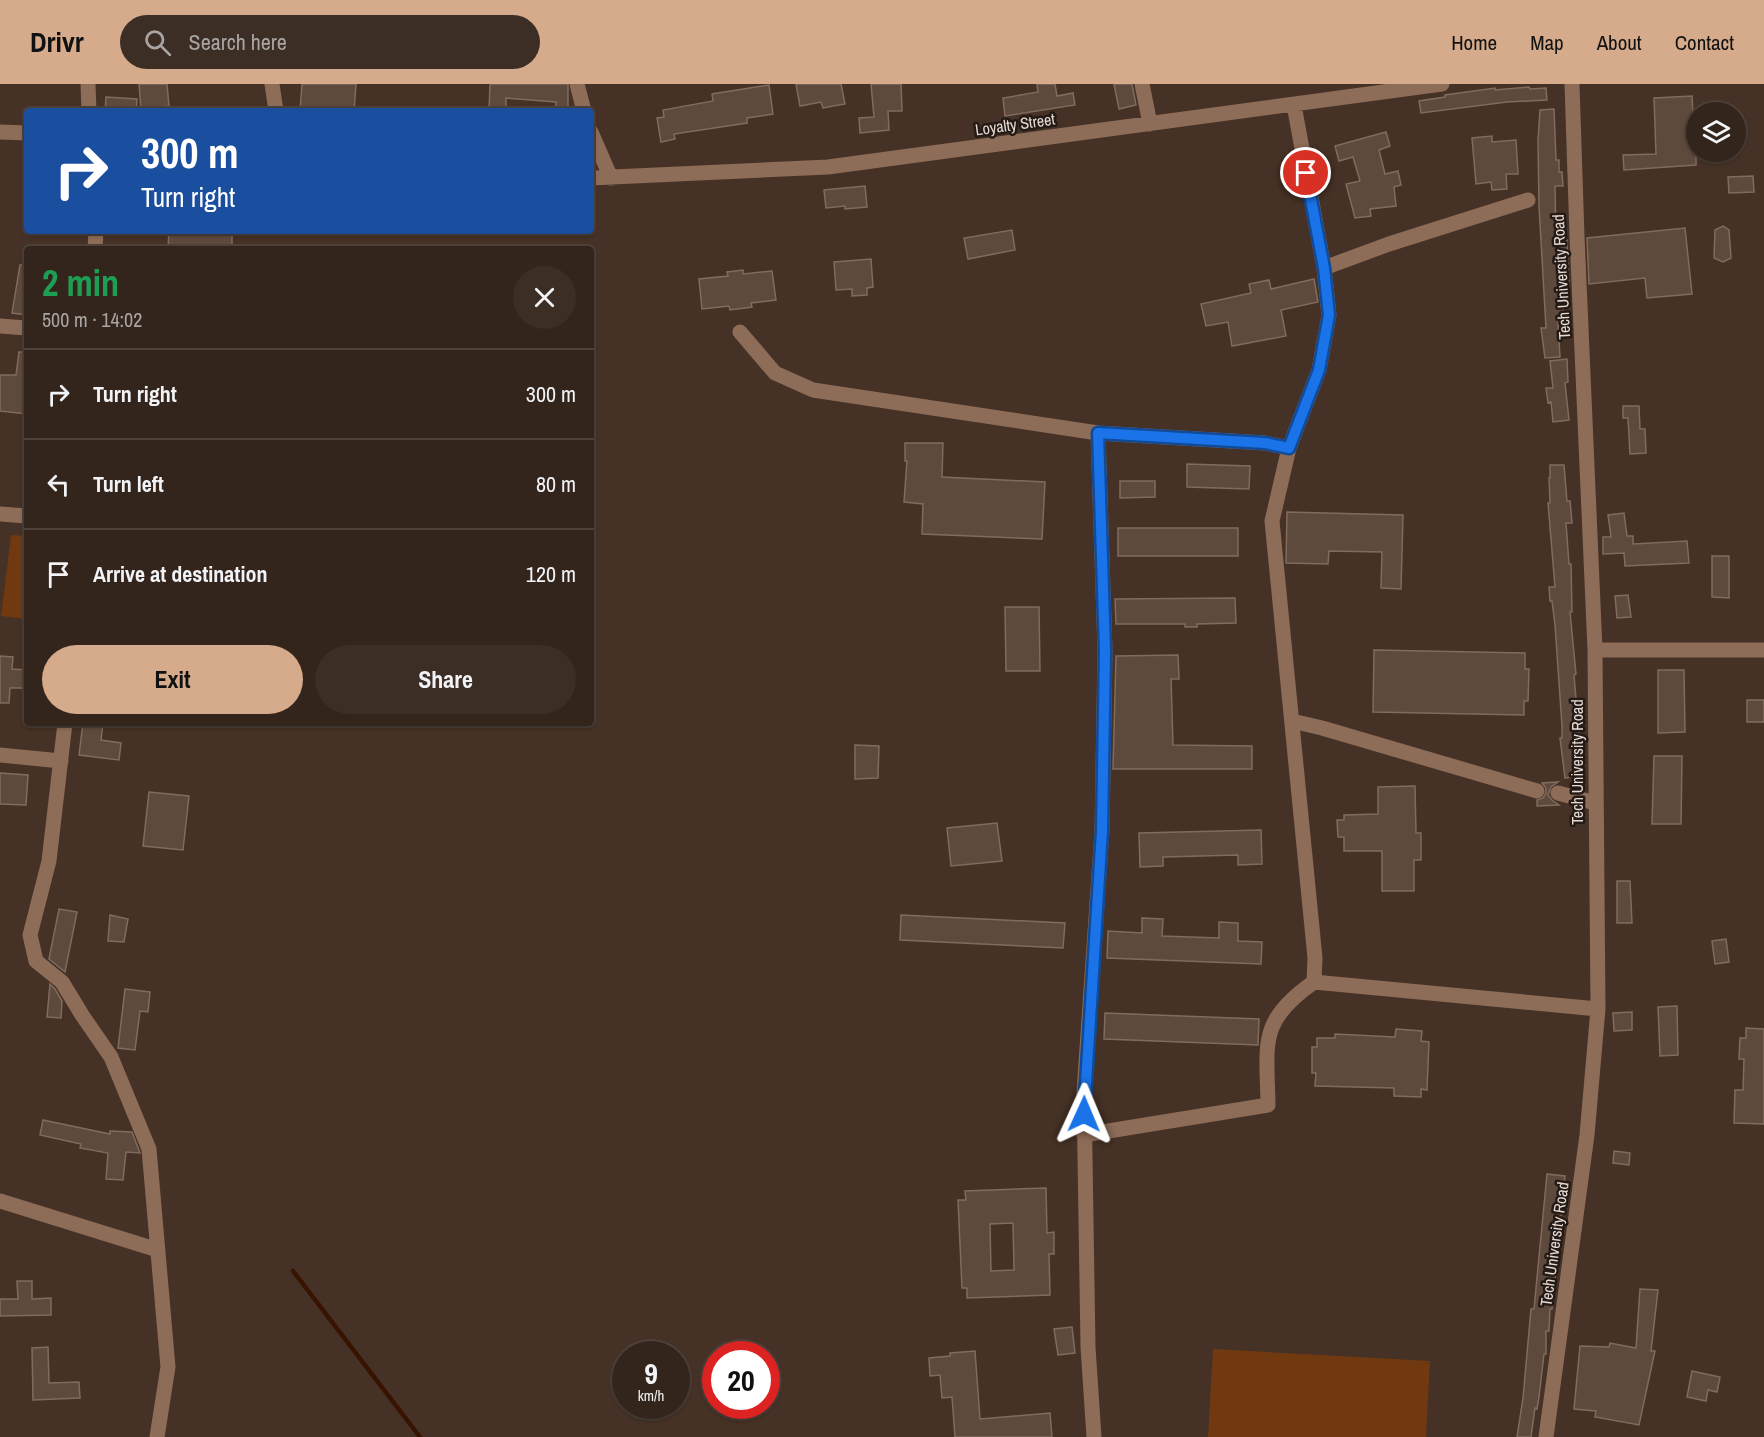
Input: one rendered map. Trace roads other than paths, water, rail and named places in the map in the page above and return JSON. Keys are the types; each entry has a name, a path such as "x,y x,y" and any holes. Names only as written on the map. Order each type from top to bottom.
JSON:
{"street":[{"path":"88,84 89,108"},
{"path":"272,84 276,108"},
{"path":"577,84 583,108"},
{"path":"1142,84 1150,124"},
{"name":"Loyalty Street","path":"594,178 828,167 1442,84"},
{"name":"Tech University Road","path":"1548,1437 1587,1135 1598,1009 1595,650 1576,236 1572,84"},
{"path":"1294,105 1324,268 1329,315 1319,370 1289,448 1272,521 1315,958 1314,982"},
{"path":"0,132 24,133"},
{"path":"594,139 611,178"},
{"path":"1324,268 1389,244 1528,200"},
{"path":"0,326 24,328"},
{"path":"740,332 775,373 813,390 1098,433 1265,443 1289,448"},
{"path":"1094,1437 1088,1347 1084,1092 1102,831 1105,651 1098,433"},
{"path":"0,514 24,516"},
{"path":"1595,650 1764,650"},
{"path":"1292,722 1322,728 1537,791"},
{"path":"65,726 49,861 30,935 36,961 62,982 111,1057 144,1133 152,1163 168,1367 157,1437"},
{"path":"0,755 60,761"},
{"path":"1558,794 1595,803"},
{"path":"1084,1136 1268,1105 1267,1046 1271,1026 1282,1008 1314,982 1598,1009"},
{"path":"0,1201 158,1250"}],"waterway":[{"path":"293,1271 420,1437"}]}
